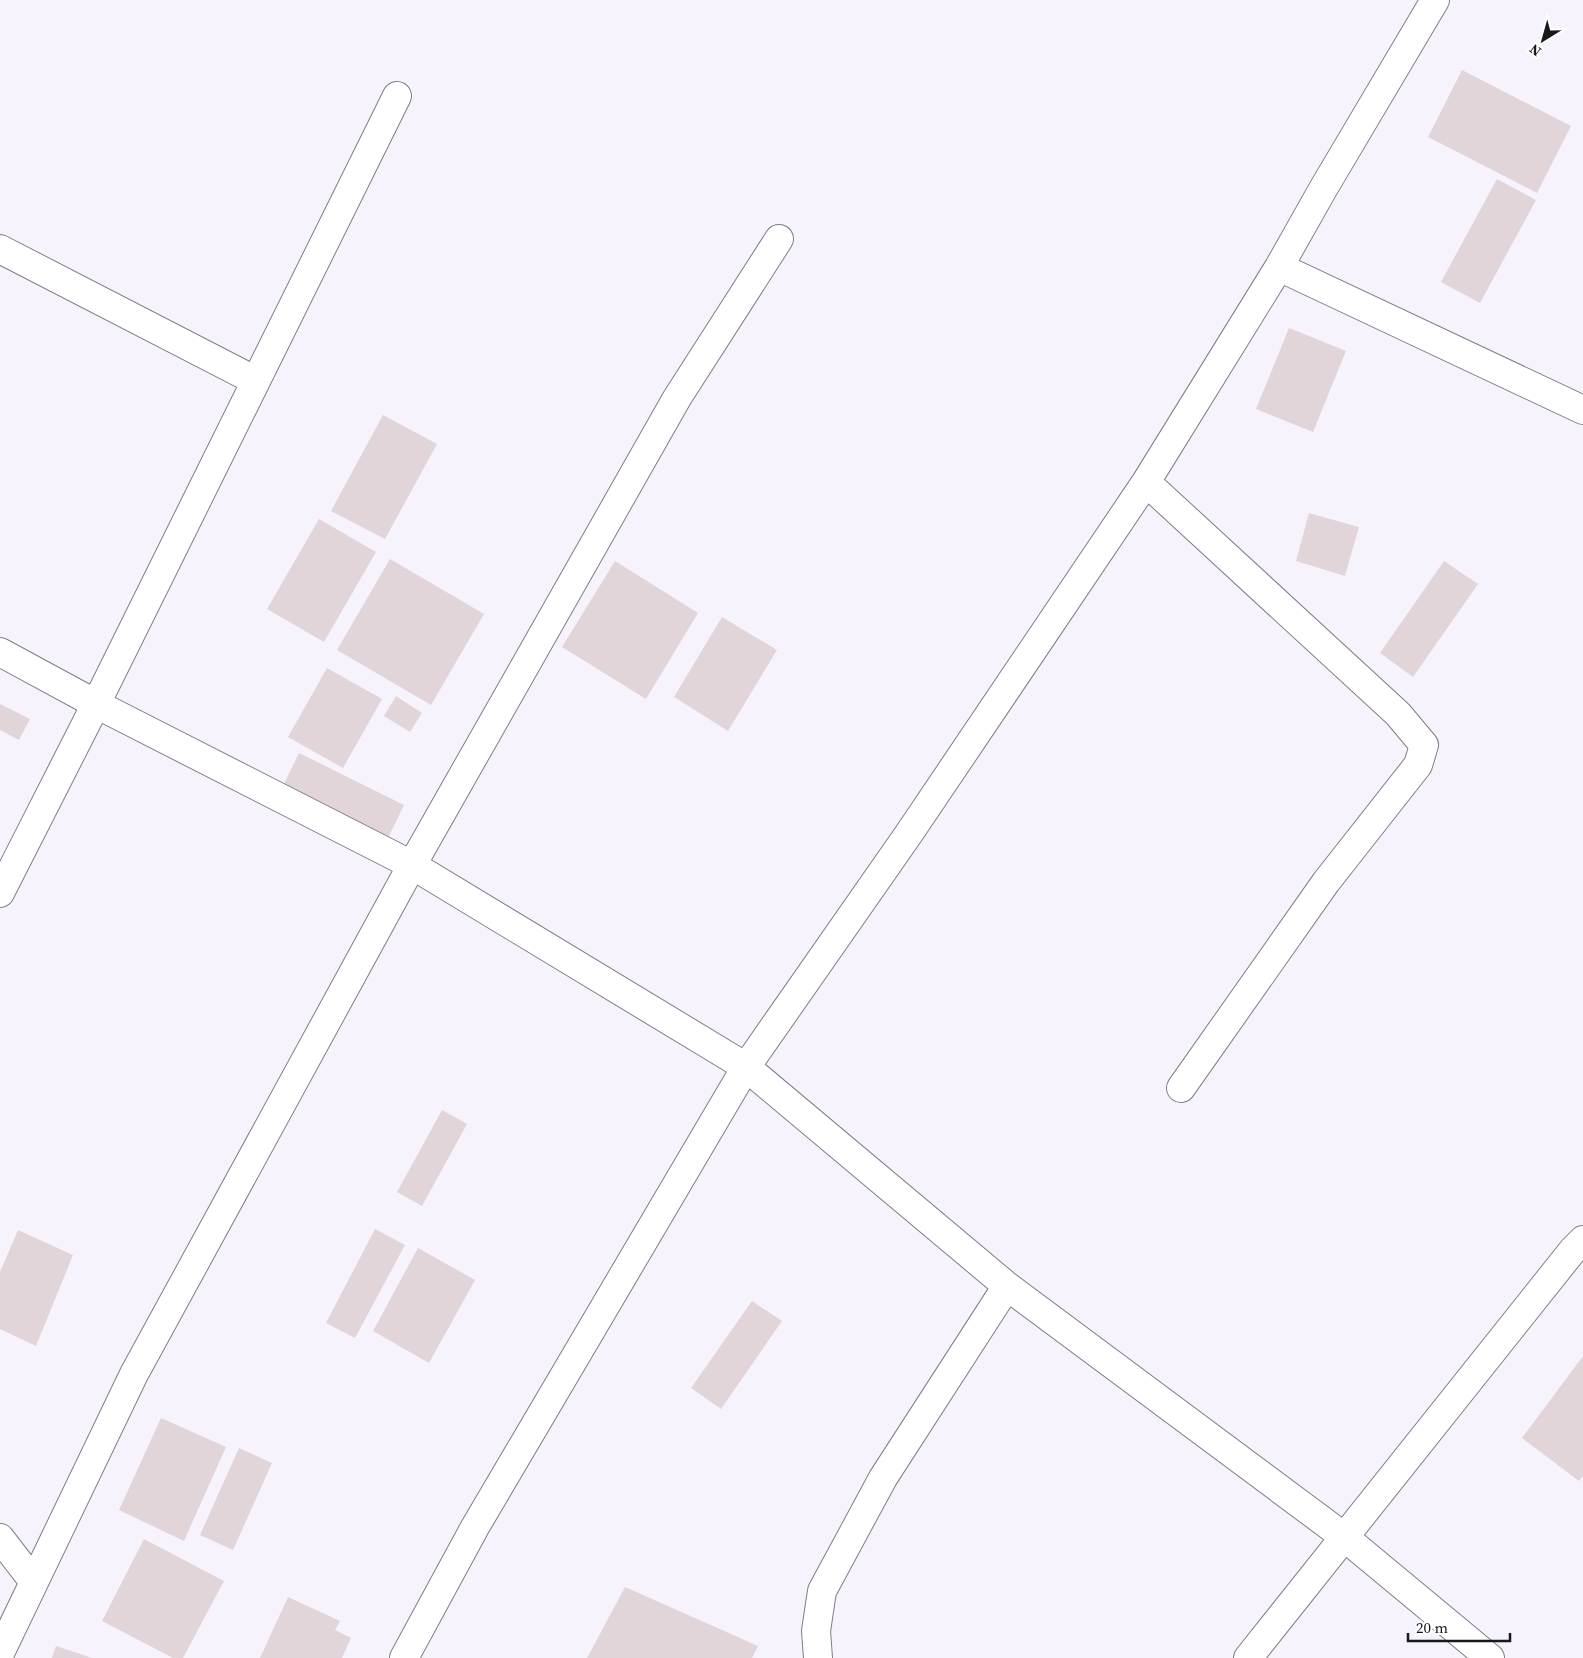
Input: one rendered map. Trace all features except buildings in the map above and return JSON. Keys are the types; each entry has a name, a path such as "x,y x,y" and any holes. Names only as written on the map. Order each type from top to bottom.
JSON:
{"street":[{"path":"404,1658 475,1527 746,1067 910,832 1146,482 1279,267 1322,189 1435,0"},
{"path":"0,893 96,704 397,96"},
{"path":"0,1653 134,1374 412,865 677,398 779,240"},
{"path":"0,249 256,381"},
{"path":"1279,267 1583,410"},
{"path":"1146,482 1398,714 1424,745 1418,765 1326,882 1181,1088"},
{"path":"0,652 96,704 412,865 746,1067 1006,1286 1343,1536 1490,1658"},
{"path":"1248,1658 1343,1536 1583,1240"},
{"path":"818,1658 816,1631 822,1591 883,1478 1006,1286"},
{"path":"0,1538 34,1582"}]}
